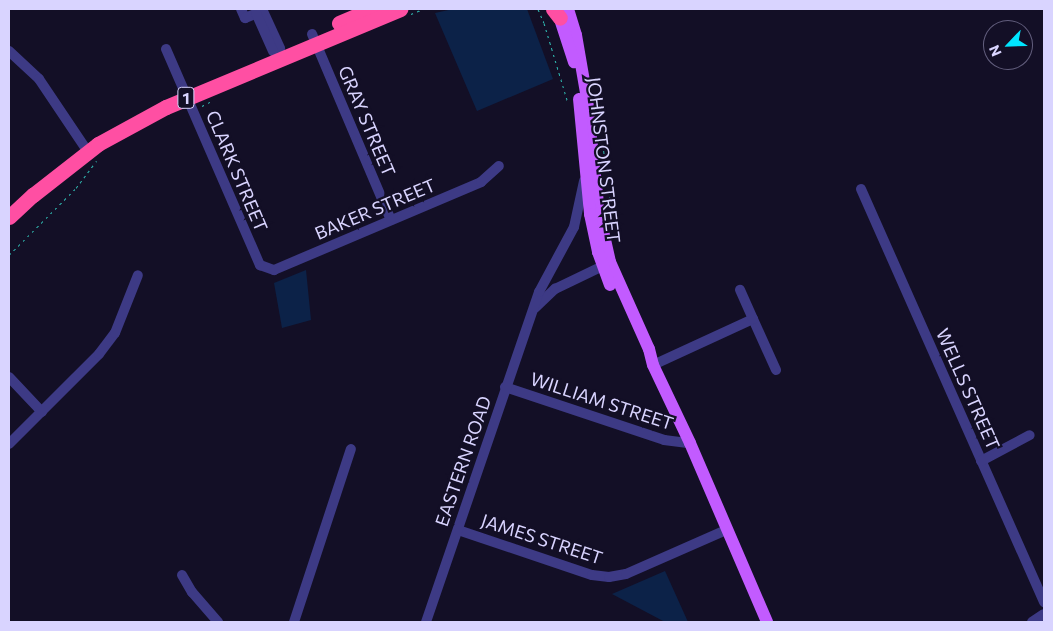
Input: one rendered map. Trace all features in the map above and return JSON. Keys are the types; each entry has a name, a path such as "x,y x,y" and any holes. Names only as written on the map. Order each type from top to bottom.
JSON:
{"highway":[{"name":"1","path":"9,218 33,195 98,144 186,93 379,11 400,9"},
{"name":"1","path":"9,208 100,134 276,50 314,38"}],"main road":[{"name":"JOHNSTON STREET","path":"560,11 574,64 590,214 606,264 649,349 653,365 690,442 726,530 767,622"},
{"name":"JOHNSTON STREET","path":"560,11 576,35 584,81 606,264"}],"street":[{"path":"241,9 245,18 262,11 276,50"},
{"name":"GRAY STREET","path":"314,38 391,220"},
{"name":"CLARK STREET","path":"166,49 260,265"},
{"path":"9,51 39,78 84,146"},
{"name":"BAKER STREET","path":"260,265 274,270 481,182 499,166"},
{"name":"EASTERN ROAD","path":"426,622 539,292 574,227 585,173"},
{"name":"WELLS STREET","path":"861,189 1044,602"},
{"name":"EASTERN ROAD","path":"532,311 555,289 606,264"},
{"path":"9,444 100,354 115,333 138,275"},
{"path":"740,290 776,370"},
{"path":"653,365 753,319"},
{"path":"9,377 42,412"},
{"name":"WILLIAM STREET","path":"505,387 664,440 690,442"},
{"path":"982,461 1030,435"},
{"path":"294,622 351,449"},
{"name":"JAMES STREET","path":"458,530 592,574 609,577 626,574 726,530"},
{"path":"182,574 192,592 218,622"},
{"path":"1032,622 1044,614"}],"path":[{"path":"538,9 570,108"},
{"path":"9,255 76,188 100,157"}],"water":[{"path":"453,9 527,9 553,79 477,111 435,13"},
{"path":"306,270 311,320 282,328 274,283"},
{"path":"665,571 688,622 665,622 612,594"}]}
